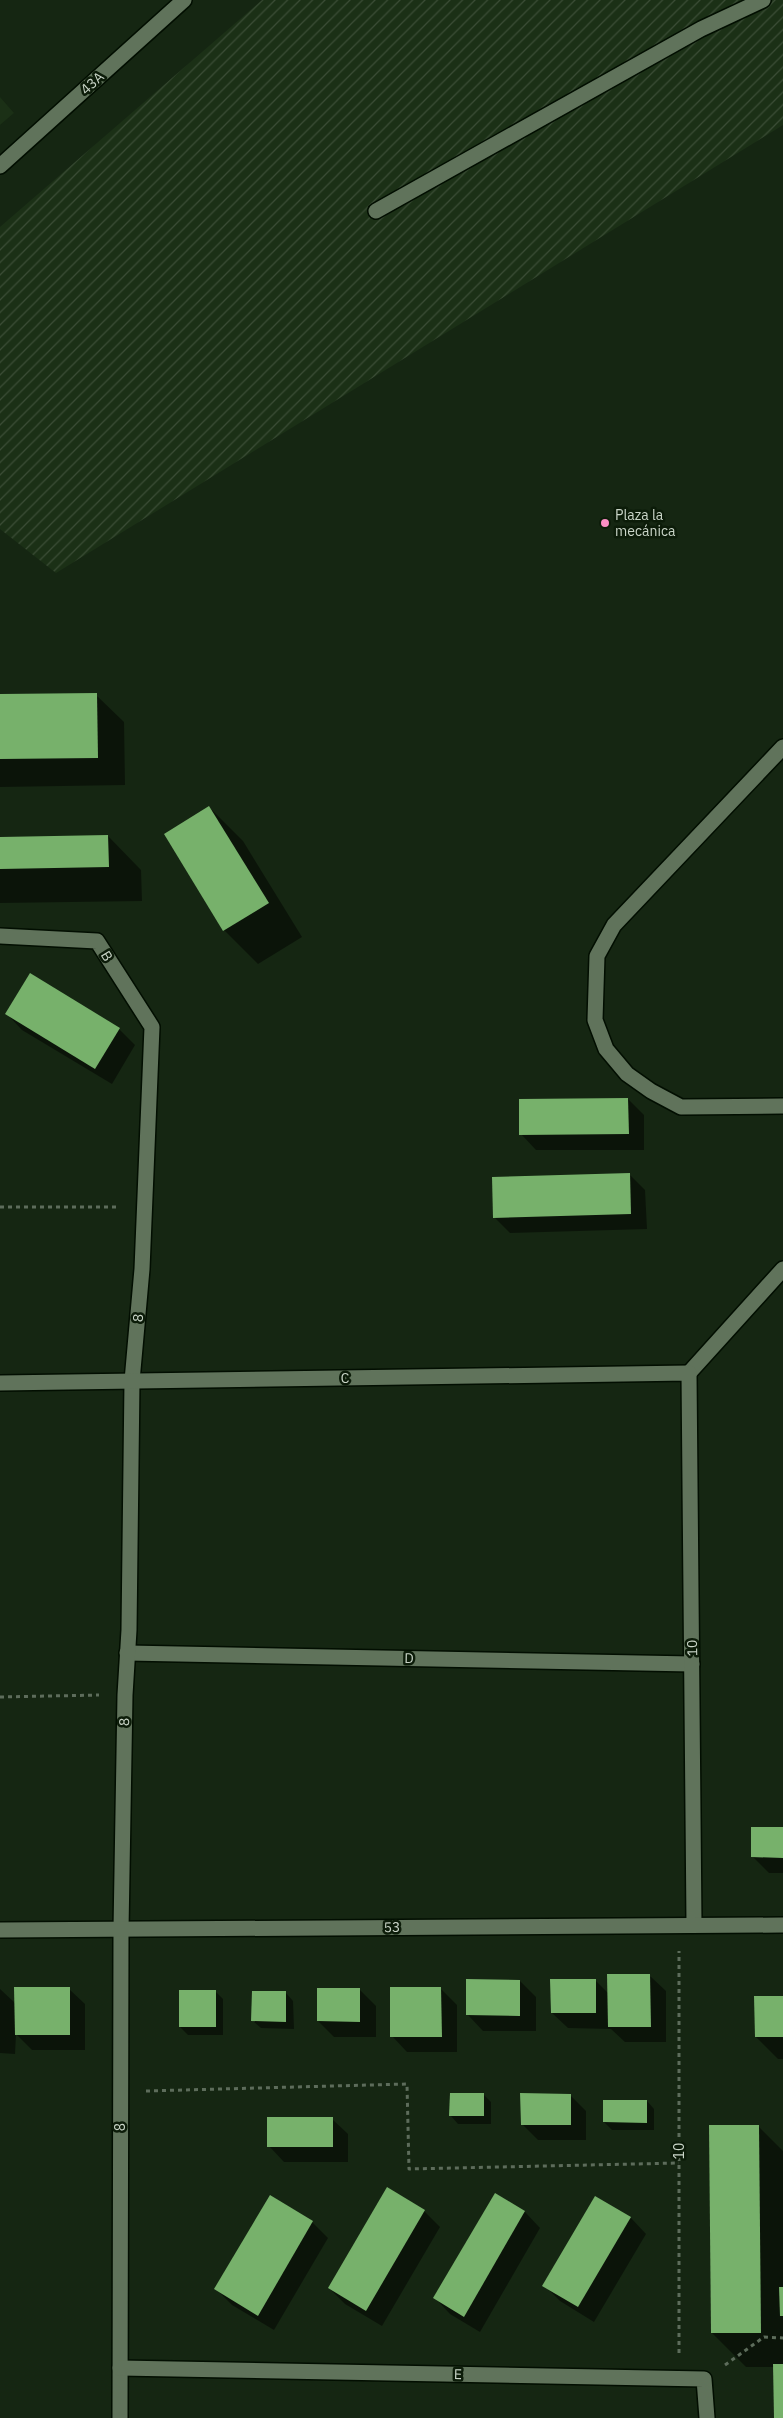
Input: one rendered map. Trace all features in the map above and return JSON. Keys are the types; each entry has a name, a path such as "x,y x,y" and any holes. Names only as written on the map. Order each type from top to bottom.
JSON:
{"street":[{"name":"43A","path":"0,166 184,0"},
{"path":"376,211 701,29 763,0"},
{"path":"783,747 614,925 597,956 595,1020 606,1049 627,1074 651,1091 681,1107 783,1106"},
{"name":"B","path":"0,936 97,940 152,1027"},
{"name":"8","path":"120,2418 120,2092 124,1695 127,1653 132,1381 142,1269 152,1027"},
{"path":"689,1373 783,1268"},
{"name":"C","path":"0,1383 689,1373"},
{"name":"10","path":"687,1924 692,1664 689,1373"},
{"name":"D","path":"127,1653 692,1664"},
{"name":"53","path":"0,1930 687,1924 783,1925"},
{"name":"E","path":"120,2368 704,2379"},
{"path":"704,2379 707,2418"}],"path":[{"path":"0,1207 144,1206"},
{"path":"0,1697 124,1695"},
{"name":"10","path":"679,2378 679,2163 687,1924"},
{"path":"120,2092 407,2084 409,2169 679,2163"},
{"path":"704,2379 764,2337 783,2338"}],"shaded area":[{"path":"262,0 783,0 783,125 56,573 0,529 0,227"},
{"path":"0,97 14,113 0,125"}],"building":[{"path":"97,693 98,758 0,759 0,694"},
{"path":"209,806 269,903 223,931 164,834"},
{"path":"108,835 109,867 0,869 0,837"},
{"path":"30,973 120,1028 95,1069 5,1014"},
{"path":"628,1098 629,1134 519,1135 519,1099"},
{"path":"630,1173 631,1214 493,1218 492,1177"},
{"path":"751,1827 783,1827 783,1858 751,1857"},
{"path":"607,1974 650,1974 651,2027 608,2027"},
{"path":"466,1979 520,1980 520,2016 466,2015"},
{"path":"550,1979 596,1979 596,2013 551,2013"},
{"path":"14,1987 70,1987 70,2035 15,2035"},
{"path":"390,1987 441,1987 442,2037 390,2037"},
{"path":"317,1988 360,1988 360,2022 317,2021"},
{"path":"179,1990 216,1990 216,2027 179,2027"},
{"path":"252,1991 286,1991 286,2022 251,2021"},
{"path":"754,1996 783,1996 783,2037 755,2037"},
{"path":"450,2093 484,2093 484,2116 449,2116"},
{"path":"520,2093 571,2094 571,2125 521,2125"},
{"path":"603,2100 647,2100 647,2123 603,2122"},
{"path":"267,2117 333,2117 333,2147 267,2147"},
{"path":"709,2125 759,2125 761,2333 711,2333"},
{"path":"387,2187 425,2210 366,2311 328,2288"},
{"path":"495,2193 525,2211 464,2317 433,2298"},
{"path":"270,2195 313,2221 258,2316 214,2289"},
{"path":"595,2196 631,2217 578,2307 542,2286"},
{"path":"779,2287 783,2287 783,2316 780,2316"},
{"path":"773,2364 783,2364 783,2418 774,2418"}],"place":[{"name":"Plaza la mecánica","path":"605,523"}]}
